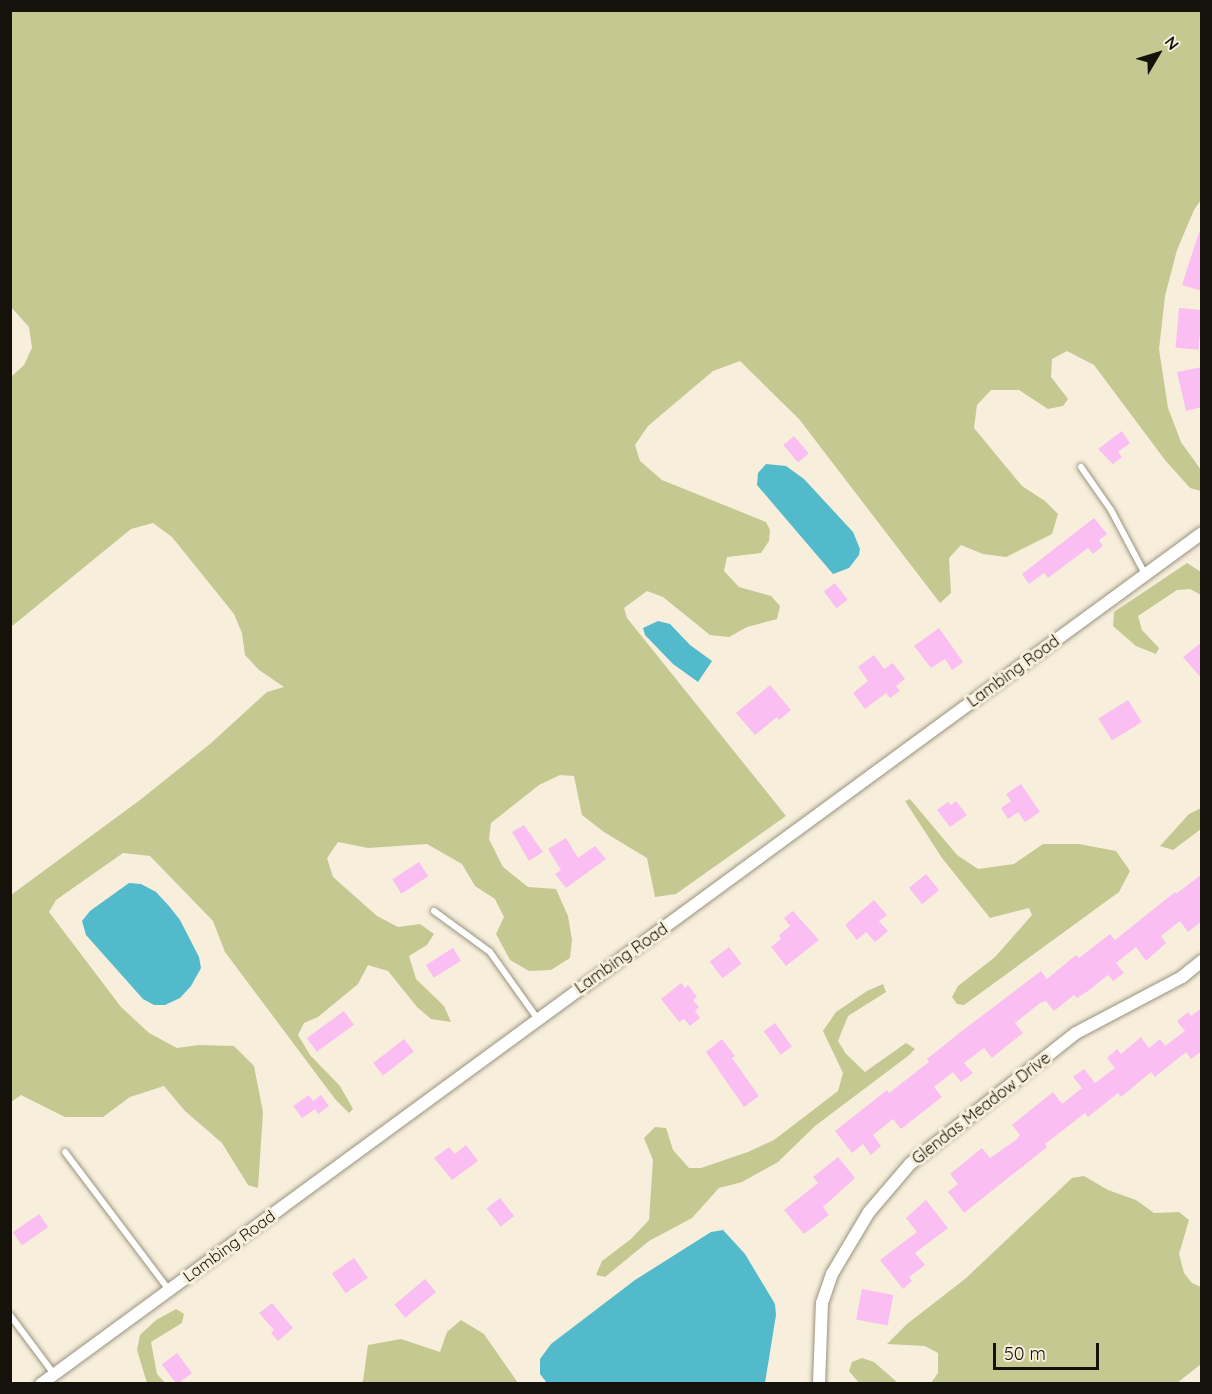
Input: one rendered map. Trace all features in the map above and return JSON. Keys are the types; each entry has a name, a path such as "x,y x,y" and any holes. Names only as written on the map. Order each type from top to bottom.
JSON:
{"street":[{"name":"Lambing Road","path":"41,1383 1202,533"},
{"name":"Glendas Meadow Drive","path":"819,1383 822,1303 832,1274 869,1212 910,1164 1076,1033 1182,976 1202,961"}],"lane":[{"path":"1081,467 1112,510 1145,574"},
{"path":"434,911 490,952 537,1018"},
{"path":"65,1152 169,1290"},
{"path":"10,1315 54,1374"}],"green space":[{"path":"11,10 1201,11 1201,200 1194,210 1177,250 1165,296 1159,349 1168,408 1181,442 1201,470 1201,491 1190,488 1165,460 1094,365 1067,351 1052,359 1051,377 1068,399 1063,406 1048,409 1019,390 991,390 977,405 974,428 1022,486 1045,501 1058,514 1052,534 1006,557 983,554 961,545 949,558 951,593 940,603 799,419 740,361 713,371 648,426 635,445 640,461 662,480 766,522 770,530 769,541 761,553 727,557 724,571 739,587 771,596 780,606 777,619 747,627 729,637 710,635 663,597 647,591 624,608 627,618 786,816 676,894 655,897 647,858 604,832 582,815 574,776 560,775 539,785 491,823 489,839 503,867 528,887 556,889 568,916 572,940 570,958 551,970 529,971 510,960 496,934 504,917 495,899 475,886 462,864 427,844 368,848 338,842 327,858 333,877 377,916 398,927 420,924 434,934 427,945 409,956 416,979 444,1006 451,1022 431,1019 417,1007 388,971 368,965 358,984 318,1017 304,1023 298,1035 310,1055 340,1086 353,1109 349,1113 335,1099 225,952 213,921 150,856 123,853 56,900 49,912 121,1007 149,1033 177,1048 199,1045 234,1046 254,1066 263,1112 258,1188 248,1185 222,1143 185,1111 164,1086 130,1097 103,1117 65,1117 21,1095 11,1102 11,895 140,800 210,744 267,692 284,687 259,670 245,655 242,633 234,614 172,537 153,523 131,529 11,627 11,377 24,365 32,348 29,327 11,307"},
{"path":"1187,563 1201,572 1201,595 1190,589 1177,590 1138,616 1142,630 1159,648 1156,654 1136,646 1113,626 1114,612"},
{"path":"910,799 957,855 978,869 1014,864 1043,844 1079,844 1116,851 1130,871 1119,892 964,1005 957,1004 952,997 958,986 995,957 1032,915 1029,908 990,918 942,858 905,801"},
{"path":"1201,808 1201,829 1173,850 1160,846 1189,814"},
{"path":"883,984 886,992 848,1016 838,1041 846,1054 865,1072 906,1043 915,1049 815,1126 778,1162 742,1182 719,1188 692,1218 649,1241 605,1277 596,1275 602,1261 631,1239 649,1220 653,1160 644,1138 655,1127 666,1128 673,1150 689,1168 701,1168 748,1152 774,1140 838,1091 843,1073 823,1031 836,1012 867,991"},
{"path":"1084,1176 1108,1190 1136,1200 1154,1213 1179,1212 1189,1220 1179,1254 1184,1273 1192,1283 1201,1287 1201,1364 1177,1383 931,1383 938,1373 938,1353 925,1346 887,1344 907,1324 965,1279 1072,1178"},
{"path":"176,1309 184,1314 182,1323 151,1342 157,1374 165,1383 147,1383 137,1350 140,1335 156,1320"},
{"path":"461,1320 484,1334 518,1383 359,1383 363,1381 368,1345 401,1339 440,1352 447,1332"},
{"path":"862,1358 874,1362 898,1383 859,1383 849,1371 852,1362"}],"water":[{"path":"766,464 786,466 804,479 853,532 860,549 859,555 849,568 833,574 757,485 758,473"},
{"path":"658,621 670,624 690,645 712,661 698,682 673,664 645,635 643,628"},
{"path":"129,883 141,884 156,892 180,920 199,957 201,968 191,986 180,998 165,1005 154,1005 143,999 86,935 82,921 90,911"},
{"path":"723,1230 745,1254 775,1304 776,1315 765,1383 547,1383 540,1374 540,1359 551,1344 635,1280 711,1232"}],"building":[{"path":"1199,232 1202,233 1202,291 1182,285"},
{"path":"1179,308 1202,310 1198,350 1176,348"},
{"path":"1202,367 1202,407 1186,411 1177,372"},
{"path":"1122,431 1130,443 1118,452 1122,457 1113,464 1098,449"},
{"path":"794,436 809,454 798,463 783,445"},
{"path":"1094,518 1107,534 1099,540 1103,546 1093,554 1088,548 1048,578 1044,573 1029,584 1022,574"},
{"path":"835,583 848,600 836,608 824,591"},
{"path":"939,628 963,662 952,670 945,659 931,668 914,646"},
{"path":"1202,642 1202,679 1183,657"},
{"path":"874,655 884,669 893,663 905,679 896,686 900,691 890,698 886,693 865,709 853,693 868,681 858,667"},
{"path":"770,685 791,710 779,720 777,717 755,735 736,713"},
{"path":"1128,700 1142,722 1112,741 1098,719"},
{"path":"1021,784 1040,812 1025,822 1018,812 1008,819 1001,808 1011,801 1006,794"},
{"path":"956,801 967,815 950,827 937,810 948,802 951,805"},
{"path":"524,825 543,852 529,861 512,832"},
{"path":"566,838 578,858 595,846 606,859 566,888 555,874 561,870 548,849"},
{"path":"419,862 428,876 401,894 392,879"},
{"path":"926,874 939,890 922,904 909,888"},
{"path":"1202,874 1202,921 1188,932 1180,921 1161,936 1166,943 1146,961 1136,947 1116,963 1124,973 1113,981 1108,975 1077,998 1074,995 1054,1011 1046,1001 1040,1003 1015,1023 1023,1033 992,1058 984,1048 964,1063 973,1073 961,1082 953,1072 934,1087 942,1097 901,1129 893,1119 873,1135 881,1146 871,1155 863,1144 852,1153 835,1131 887,1090 889,1093 929,1062 927,1059 1041,971 1047,979 1076,955 1079,958 1110,934 1115,940 1175,892 1176,894"},
{"path":"874,900 887,915 879,921 888,931 875,942 866,932 857,940 845,925"},
{"path":"793,911 819,940 786,966 771,947 781,939 779,935 790,926 784,918"},
{"path":"729,947 742,964 722,978 710,961"},
{"path":"453,948 461,961 434,978 426,965"},
{"path":"681,983 685,988 688,985 697,997 693,1000 699,1007 695,1011 700,1018 690,1026 684,1019 679,1022 661,999"},
{"path":"1202,1008 1202,1051 1191,1059 1186,1052 1155,1077 1151,1072 1121,1097 1118,1093 1088,1117 1085,1113 1045,1144 1047,1147 964,1213 948,1192 958,1184 950,1174 982,1148 990,1158 1016,1140 1020,1135 1012,1125 1053,1092 1062,1104 1082,1088 1073,1077 1084,1069 1095,1083 1115,1068 1107,1058 1117,1049 1121,1054 1141,1037 1149,1048 1160,1039 1165,1046 1185,1031 1177,1021 1188,1012 1191,1016"},
{"path":"344,1011 354,1025 317,1052 307,1038"},
{"path":"775,1023 792,1046 781,1055 764,1031"},
{"path":"404,1039 414,1052 383,1076 373,1063"},
{"path":"722,1039 735,1056 732,1058 759,1096 744,1107 706,1052"},
{"path":"309,1095 313,1101 321,1095 329,1106 318,1114 315,1109 302,1118 293,1106"},
{"path":"466,1145 478,1161 452,1180 434,1158 449,1147 455,1154"},
{"path":"838,1157 855,1178 823,1207 829,1215 804,1234 784,1210 818,1183 813,1177"},
{"path":"500,1198 514,1216 501,1227 487,1208"},
{"path":"926,1200 948,1228 915,1253 925,1265 909,1277 912,1281 903,1289 880,1260 917,1232 906,1218"},
{"path":"39,1214 48,1227 22,1245 13,1232"},
{"path":"354,1258 368,1278 346,1293 332,1273"},
{"path":"425,1279 436,1292 405,1318 394,1305"},
{"path":"862,1289 893,1295 887,1326 856,1319"},
{"path":"272,1303 293,1328 278,1341 271,1333 274,1330 259,1313"},
{"path":"177,1353 192,1373 177,1384 162,1364"}]}
